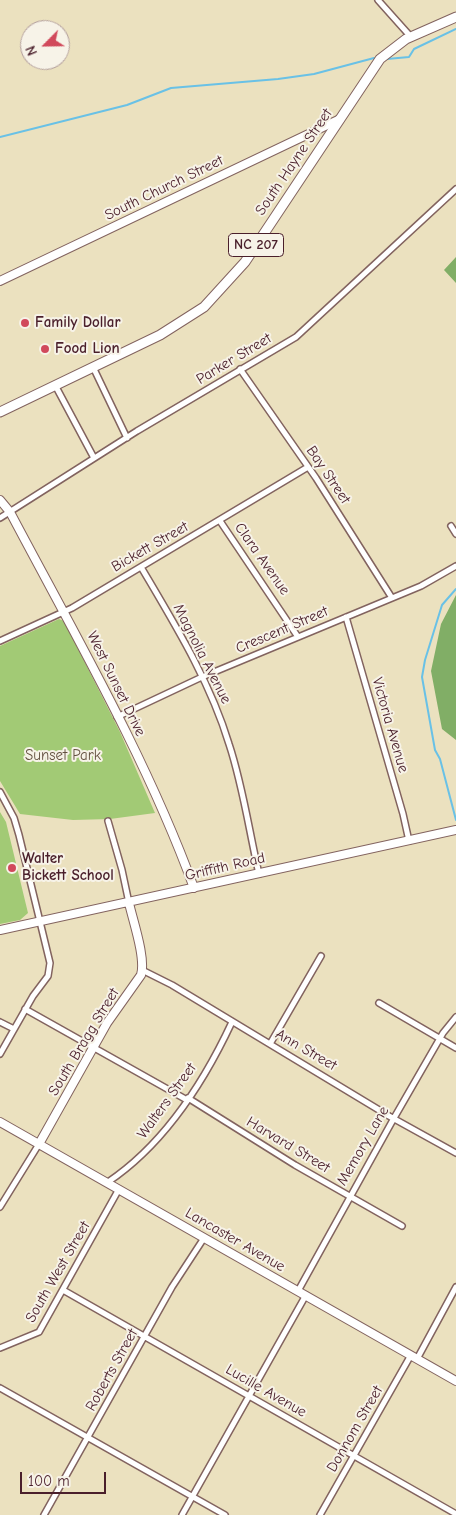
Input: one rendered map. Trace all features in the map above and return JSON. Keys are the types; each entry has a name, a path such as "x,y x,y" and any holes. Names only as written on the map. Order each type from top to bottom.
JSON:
{"main road":[{"name":"South Hayne Street","path":"0,412 171,329 204,306 245,262 380,59 388,51 411,37 456,17"}],"street":[{"path":"378,0 411,37"},
{"name":"South Church Street","path":"0,281 340,119"},
{"name":"Parker Street","path":"0,518 94,458 296,337 456,189"},
{"path":"93,367 127,438"},
{"name":"Bay Street","path":"240,370 308,467 392,598"},
{"path":"55,385 94,458"},
{"name":"Bickett Street","path":"0,641 64,611 220,521 308,467"},
{"name":"West Sunset Drive","path":"0,500 10,512 64,611 159,805 194,888"},
{"name":"Clara Avenue","path":"220,521 298,637"},
{"path":"452,526 456,534"},
{"name":"Crescent Street","path":"117,717 202,677 436,579 456,566"},
{"name":"Magnolia Avenue","path":"141,567 202,677 223,727 235,764 259,874"},
{"name":"Victoria Avenue","path":"346,617 403,814 408,840"},
{"path":"0,792 14,818 50,963 50,970 25,1009 0,1054"},
{"path":"108,821 122,870 142,970"},
{"name":"Griffith Road","path":"0,930 456,830"},
{"path":"270,1044 321,956"},
{"name":"Ann Street","path":"142,970 172,985 456,1153"},
{"name":"South Bragg Street","path":"0,1207 39,1144 94,1046 142,970"},
{"path":"379,1003 456,1048"},
{"name":"Harvard Street","path":"25,1009 187,1099 295,1165 402,1226"},
{"name":"Memory Lane","path":"298,1291 394,1118 440,1039 456,1017"},
{"path":"0,1022 14,1030"},
{"name":"Walters Street","path":"108,1182 144,1155 187,1099 232,1022"},
{"name":"Lancaster Avenue","path":"0,1122 456,1380"},
{"name":"South West Street","path":"0,1348 39,1332 119,1189"},
{"name":"Roberts Street","path":"44,1515 172,1287 204,1238"},
{"name":"Donnom Street","path":"320,1515 354,1455 456,1287"},
{"name":"Lucille Avenue","path":"63,1290 456,1514"},
{"path":"182,1515 306,1296"},
{"path":"0,1388 225,1515"}],"green space":[{"path":"456,257 456,283 444,270"},
{"path":"456,595 456,740 442,729 431,671 441,624"},
{"name":"Sunset Park","path":"59,619 64,621 120,732 155,813 110,819 73,820 20,814 0,781 0,646"},
{"name":"Walter Bickett School","path":"0,812 6,822 28,913 20,920 0,924"}],"waterway":[{"path":"387,59 409,57 414,49 456,29"},
{"path":"0,137 127,105 171,88 314,74 374,58"},
{"path":"456,589 442,605 425,660 422,677 435,750 440,759 456,820"}],"place":[{"name":"Family Dollar","path":"25,323"},
{"name":"Food Lion","path":"45,349"},
{"name":"Walter Bickett School","path":"12,868"}]}
